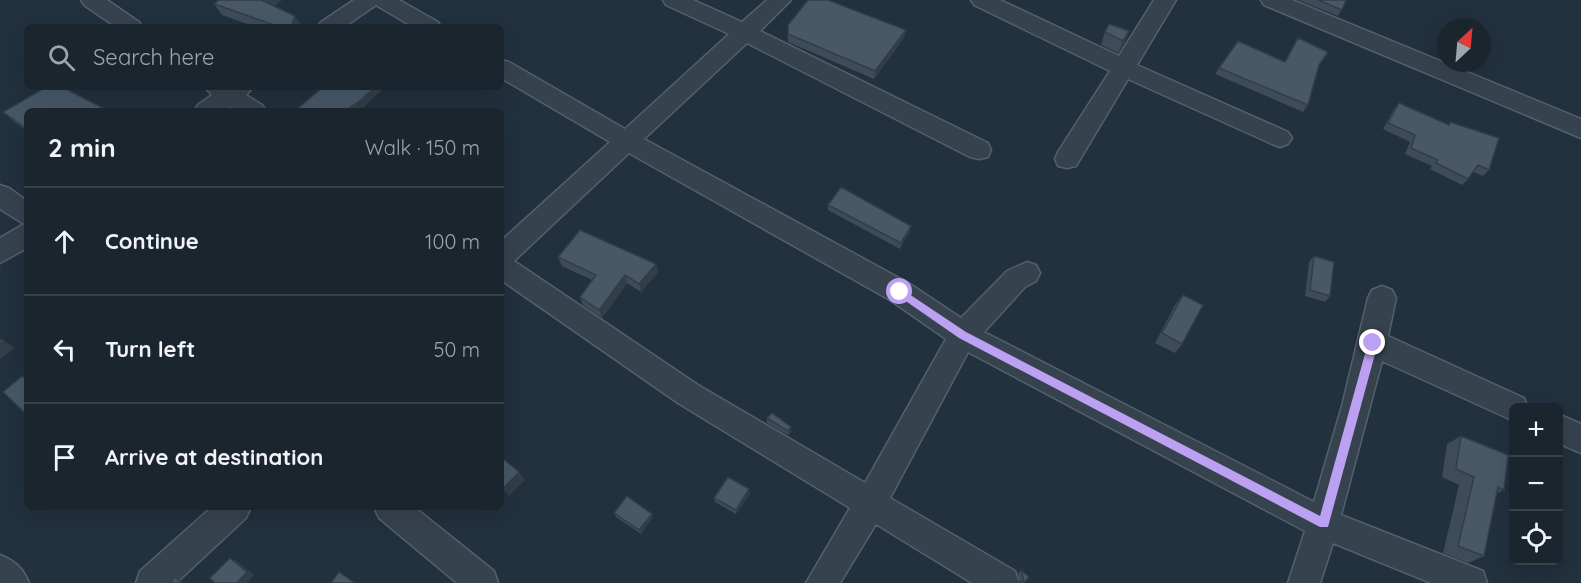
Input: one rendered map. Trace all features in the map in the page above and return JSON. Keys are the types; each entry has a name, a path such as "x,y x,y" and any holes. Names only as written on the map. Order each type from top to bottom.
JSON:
{"street":[{"path":"92,0 127,24"},
{"path":"333,24 369,0"},
{"path":"383,0 425,24"},
{"path":"674,0 744,32 979,150"},
{"path":"504,254 780,0"},
{"path":"982,0 1123,68 1280,138"},
{"path":"1067,159 1165,0"},
{"path":"1272,0 1581,129"},
{"path":"504,70 627,141 900,292 963,335 1324,524 1471,583"},
{"path":"209,108 229,90 250,108"},
{"path":"0,195 24,213"},
{"path":"0,252 24,236"},
{"path":"504,268 688,394 1003,583"},
{"path":"822,583 871,503 963,335 1016,279 1027,273"},
{"path":"1304,583 1324,524 1373,343 1382,298"},
{"path":"1373,343 1509,406"},
{"path":"1563,430 1581,439"},
{"path":"152,583 232,510"},
{"path":"394,510 482,583"},
{"path":"0,571 13,583"}],"building":[{"path":"219,0 261,0 295,16 292,24 271,24 214,4"},
{"path":"808,0 828,0 906,30 875,71 788,34 788,25"},
{"path":"1318,0 1346,0 1342,10"},
{"path":"1109,24 1129,31 1123,41 1105,32"},
{"path":"1298,38 1328,52 1319,65 1308,105 1219,68 1238,41 1285,62"},
{"path":"41,90 68,90 103,108 24,108 24,127 3,112"},
{"path":"319,90 372,90 349,108 298,108"},
{"path":"1399,103 1449,125 1450,122 1499,138 1489,170 1478,165 1468,179 1436,163 1438,160 1411,148 1415,135 1388,123"},
{"path":"841,187 911,226 901,243 828,205"},
{"path":"580,230 656,264 639,284 625,275 599,310 580,297 596,275 558,257"},
{"path":"1314,256 1334,262 1330,296 1310,290"},
{"path":"1183,295 1203,305 1182,344 1162,333"},
{"path":"22,376 24,378 24,412 3,392"},
{"path":"772,413 791,427 788,431 767,418"},
{"path":"1461,436 1508,455 1504,490 1498,487 1484,556 1458,546 1474,477 1456,469"},
{"path":"504,460 519,472 504,488"},
{"path":"728,477 749,489 736,510 714,498"},
{"path":"627,496 652,514 639,530 614,513"},
{"path":"230,558 247,572 237,583 215,583 210,578"},
{"path":"1021,570 1029,577 1024,583 998,582 1024,581"},
{"path":"339,572 355,583 331,583"},
{"path":"175,577 182,583 170,583"}],"route":[{"path":"900,292 963,335 1324,524 1373,343"}]}
